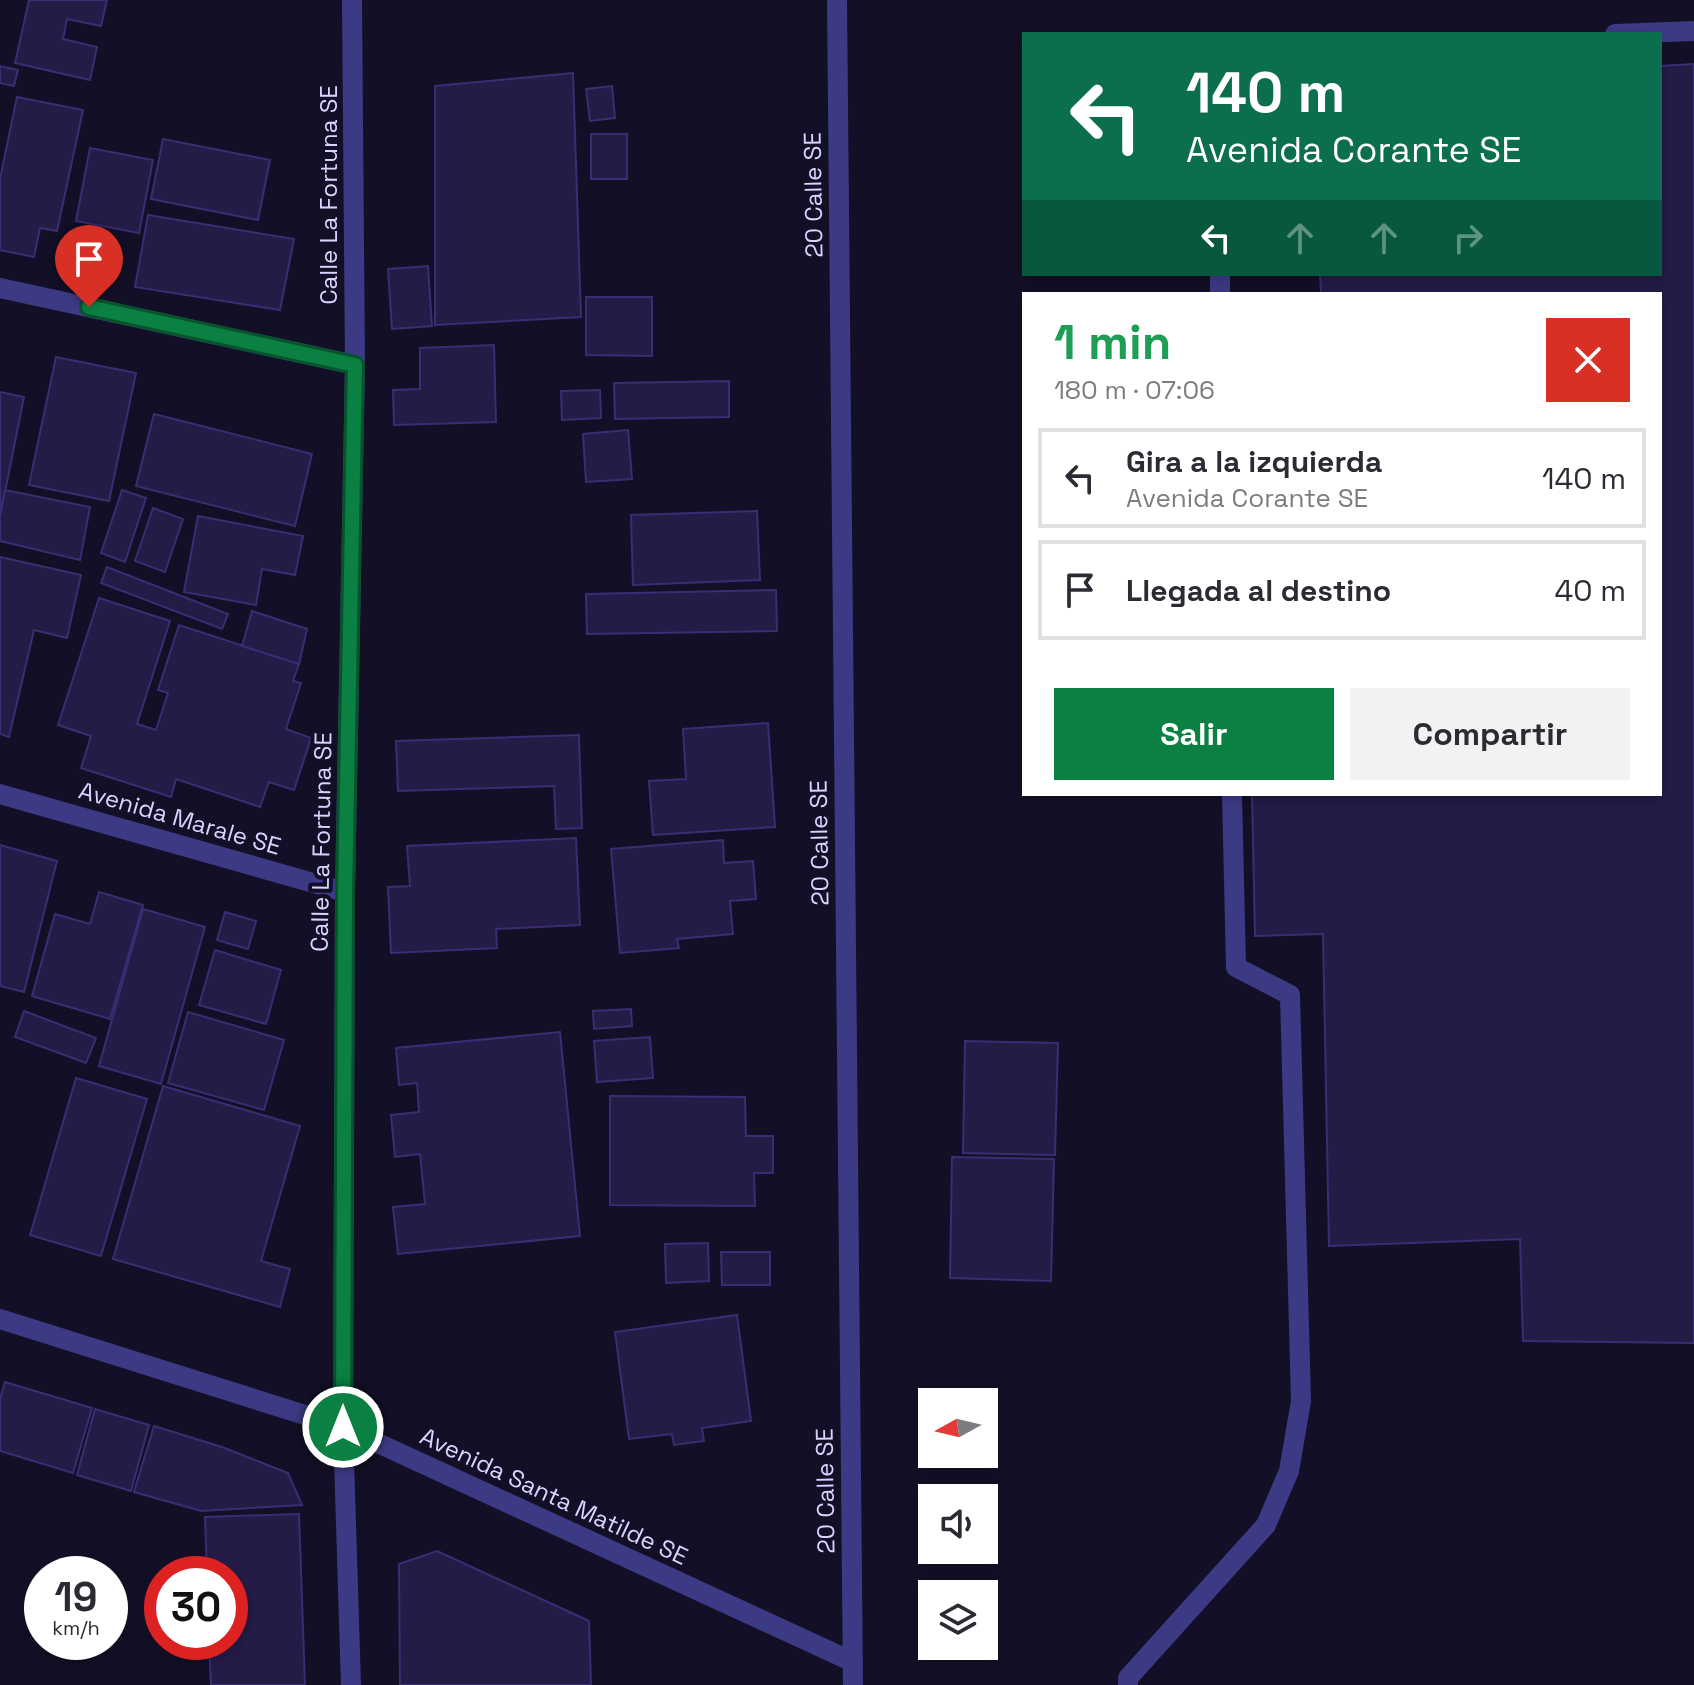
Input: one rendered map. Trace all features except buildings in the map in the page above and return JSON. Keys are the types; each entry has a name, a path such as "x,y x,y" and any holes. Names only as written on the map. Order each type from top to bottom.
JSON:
{"street":[{"name":"Calle La Fortuna SE","path":"351,1685 343,1427 345,892 355,365 352,0"},
{"name":"20 Calle SE","path":"837,0 853,1685"},
{"path":"1662,32 1694,31"},
{"path":"0,288 355,365"},
{"name":"Avenida Marale SE","path":"0,794 345,892"},
{"path":"1128,1685 1128,1678 1266,1525 1289,1471 1301,1401 1290,995 1236,967 1232,796"},
{"name":"Avenida Santa Matilde SE","path":"0,1319 343,1427 853,1662"}],"route":[{"path":"89,307 355,365 345,892 343,1427"}]}
